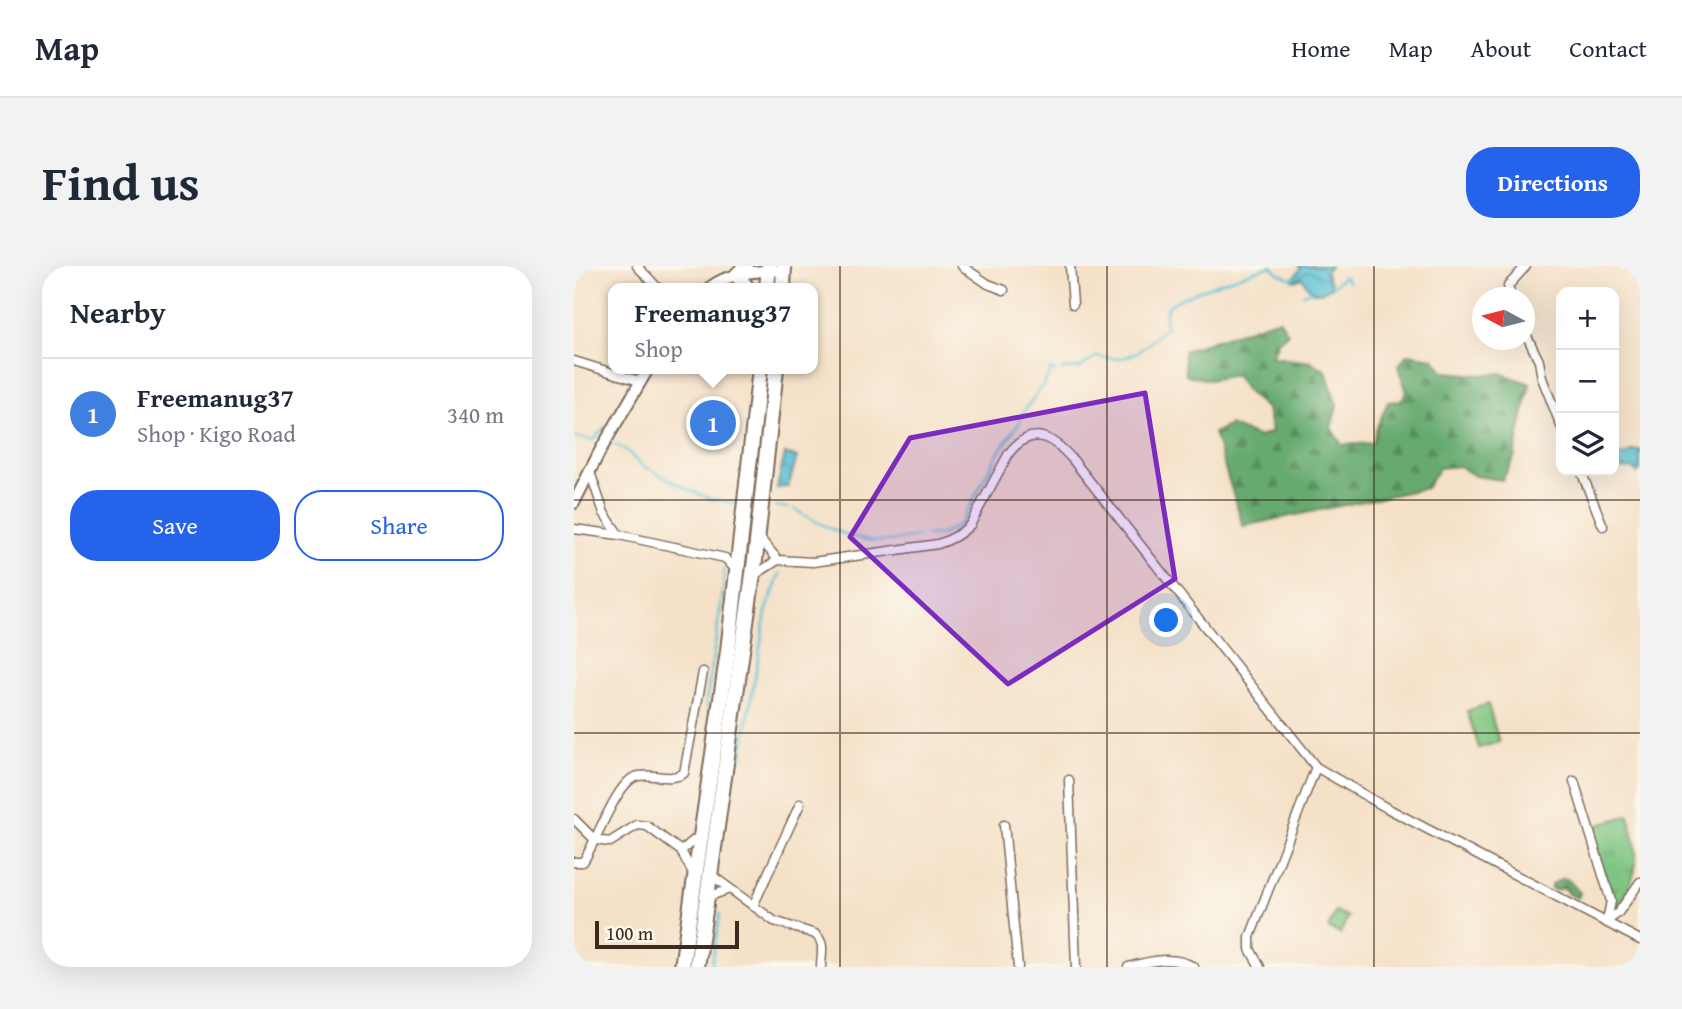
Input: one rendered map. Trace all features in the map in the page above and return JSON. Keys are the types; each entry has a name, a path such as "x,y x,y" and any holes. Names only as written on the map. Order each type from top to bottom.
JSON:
{"highway":[{"path":"697,967 707,897 703,875 702,834 738,572 759,374"},
{"path":"682,967 703,875 753,576 775,374"}],"street":[{"path":"637,266 653,283"},
{"path":"962,266 988,284 1004,290"},
{"path":"1070,266 1073,304"},
{"path":"1508,287 1526,266"},
{"path":"717,283 741,270 776,268"},
{"path":"1534,350 1556,413"},
{"path":"574,361 608,371"},
{"path":"616,374 639,381"},
{"path":"574,503 589,470 644,374"},
{"path":"753,576 778,560 813,562 951,540 961,535 970,525 1016,444 1037,436 1049,439 1060,445 1073,460 1316,767 1337,781 1456,842 1522,880 1640,940"},
{"path":"589,470 604,513 619,535"},
{"path":"1583,476 1603,526"},
{"path":"574,529 619,535 725,558 738,572"},
{"path":"758,537 778,560"},
{"path":"725,558 740,549"},
{"path":"574,862 583,862 624,785 636,776 667,778 684,773 703,672"},
{"path":"1260,967 1250,949 1250,937 1316,767"},
{"path":"1069,780 1076,967"},
{"path":"1574,781 1611,901 1606,921"},
{"path":"754,906 800,804"},
{"path":"574,819 594,839 610,842 632,827 642,825 651,828 681,852 703,875 730,889 780,924 816,934 823,946 821,967"},
{"path":"1004,825 1018,967"},
{"path":"681,852 702,834"},
{"path":"1606,921 1618,913 1640,882"},
{"path":"707,897 730,889"},
{"path":"1132,966 1172,959 1181,960 1194,967"}],"highlighted area":[{"path":"1145,393 1175,579 1008,684 850,537 910,438"}],"green space":[{"path":"1279,319 1288,333 1278,342 1272,357 1311,362 1326,371 1337,406 1331,428 1342,445 1373,443 1388,402 1400,401 1407,392 1398,367 1407,354 1433,358 1444,372 1481,375 1501,373 1530,384 1514,458 1502,480 1475,476 1459,466 1439,468 1426,488 1243,526 1214,433 1229,425 1259,437 1272,432 1267,409 1246,391 1236,375 1208,380 1186,375 1184,351"},
{"path":"1488,704 1499,742 1479,748 1467,711"},
{"path":"1629,815 1636,865 1630,885 1613,913 1592,827"},
{"path":"1563,878 1569,880 1580,893 1578,898 1568,894 1564,888 1551,889 1551,885"},
{"path":"1336,911 1348,917 1340,934 1328,928"}],"water":[{"path":"1299,266 1330,266 1325,271 1332,287 1320,293 1311,291 1302,278 1295,281 1292,279 1300,270"},
{"path":"1640,450 1640,471 1637,473 1632,468 1619,469 1619,456"},
{"path":"785,454 797,457 788,487 777,488"}],"waterway":[{"path":"1061,371 1080,368 1097,356 1118,358 1135,353 1166,327 1165,319 1169,306 1201,290 1272,266 1278,273 1292,279 1295,277"},
{"path":"1332,287 1344,276 1349,283"},
{"path":"1303,294 1311,291"},
{"path":"926,536 943,534 961,523 1022,414 1049,376 1050,369 1055,371"},
{"path":"574,437 593,440 609,426"},
{"path":"614,444 626,450 640,464 691,491 711,499 739,504"},
{"path":"776,506 788,508"},
{"path":"794,509 833,530 853,537 875,541 919,537"},
{"path":"709,712 706,702 724,585 724,569"},
{"path":"743,747 766,612 780,573"},
{"path":"741,741 742,758"},
{"path":"711,967 720,914"}],"place":[{"name":"Freemanug37","path":"713,423"}]}
